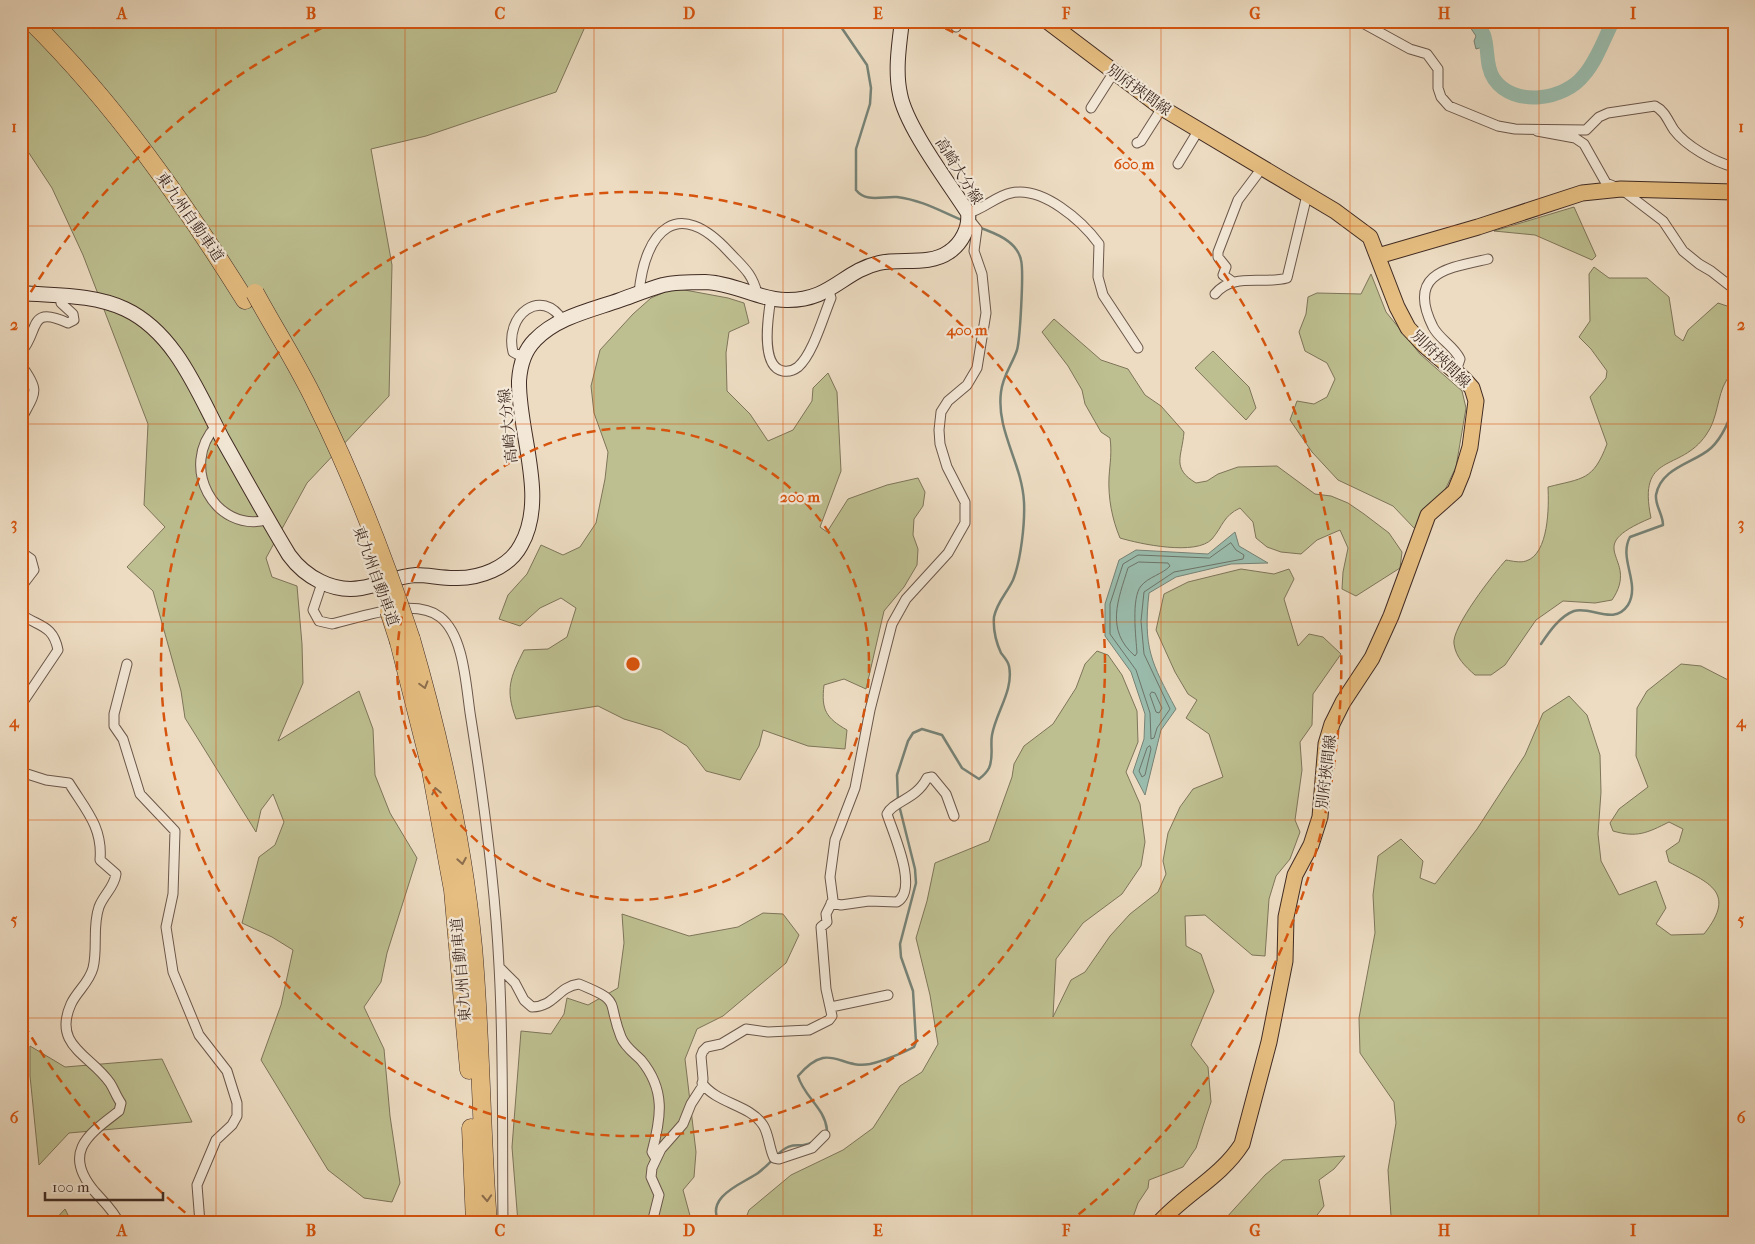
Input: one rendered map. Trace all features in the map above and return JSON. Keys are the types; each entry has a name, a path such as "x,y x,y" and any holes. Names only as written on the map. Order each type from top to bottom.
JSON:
{"highway":[{"name":"東九州自動車道","path":"31,21 109,108 166,181 210,244 250,296"},
{"name":"東九州自動車道","path":"47,21 133,119 219,237 306,408 335,471 405,640 443,761 466,885 478,1020 488,1223"},
{"name":"東九州自動車道","path":"405,640 454,890 466,1023 475,1223"}],"main road":[{"name":"高崎大分線","path":"21,293 60,295 105,301 134,314 152,327 170,346 182,363 267,520 293,561 309,576 322,583 339,588 358,588 418,575 468,578 498,568 511,559 521,545 532,514 532,491 519,389 524,358 528,349 539,336 563,321 664,285 705,282 730,285 771,298 785,300 811,298 829,290 862,269 877,263 898,260 932,260 949,252 960,241 969,216 910,122 900,96 898,76 902,21"},
{"name":"別府挾間線","path":"1047,21 1162,108 1356,224 1370,236 1397,307 1408,328 1472,388 1476,401 1470,447 1455,491 1428,515 1391,616 1372,658 1343,702 1332,724 1326,744 1320,817 1311,845 1295,875 1286,916 1285,961 1269,1042 1242,1144 1233,1158 1212,1178 1179,1203 1159,1223"},
{"path":"1378,256 1478,228 1582,193 1621,189 1734,192"}],"street":[{"path":"1358,21 1410,49 1427,54 1438,69 1438,88 1449,106 1498,126 1586,130 1599,117 1608,113 1655,106 1661,109 1674,130 1692,148 1734,167"},
{"path":"1090,108 1114,72"},
{"path":"1137,143 1141,141 1162,108"},
{"path":"1532,129 1575,138 1584,144 1606,183 1621,189 1662,221 1683,251 1734,288"},
{"path":"1178,164 1198,131"},
{"path":"1233,282 1223,275 1226,267 1218,256 1218,252 1235,206 1262,168"},
{"path":"652,1223 659,1195 651,1176 656,1159 661,1149 683,1124 702,1084 701,1056 707,1047 721,1044 746,1029 768,1032 809,1030 829,1020 833,1012 826,989 821,927 827,922 826,914 833,900 830,877 835,840 855,788 870,710 892,624 906,599 948,553 964,523 965,502 947,467 940,444 939,430 941,412 948,401 967,385 977,368 986,313 982,274 974,256 977,229 969,216 1003,196 1018,192 1050,201 1077,219 1099,244 1098,277 1103,295 1138,348"},
{"path":"1215,294 1224,285 1233,282 1287,278 1307,195"},
{"path":"639,294 641,272 648,249 663,229 678,224 695,226 719,241 753,278 757,293"},
{"path":"1456,371 1460,359 1433,326 1424,295 1427,283 1434,275 1443,271 1488,259"},
{"path":"771,298 769,311 770,362 776,369 785,372 799,366 808,352 831,298 829,290"},
{"path":"21,352 30,342 31,332 38,319 45,316 55,317 68,323 74,320 73,314 62,303 60,295"},
{"path":"524,358 513,352 512,340 514,325 524,310 532,306 553,310 563,321"},
{"path":"21,365 34,383 35,390 21,420"},
{"path":"216,426 208,438 200,469 206,490 220,507 236,519 256,522 267,520"},
{"path":"21,552 31,559 34,570 21,587"},
{"path":"322,583 313,610 319,621 332,624 410,607 424,608 440,616 450,626 459,646 479,772 495,903 499,967 503,1223"},
{"path":"21,614 47,628 52,634 58,650 21,705"},
{"path":"127,664 114,714 114,726 122,738 140,794 175,831 173,894 166,928 173,972 199,1035 227,1072 237,1103 237,1116 232,1125 216,1140 197,1184 200,1223"},
{"path":"21,772 46,780 68,783 99,833 102,844 100,860 116,874 115,884 99,905 95,922 93,968 87,983 72,1002 66,1023 67,1032 75,1047 110,1083 121,1103 119,1110 95,1127 87,1137 79,1159 89,1184 119,1223"},
{"path":"831,903 841,905 869,901 897,902 903,896 907,877 887,814 890,808 917,793 927,778 932,777 940,784 954,816"},
{"path":"499,967 515,983 524,1000 532,1007 542,1007 552,1002 564,989 579,984 605,995 611,1002 621,1038 648,1070 657,1091 661,1119 652,1152 656,1159"},
{"path":"831,1007 888,995"},
{"path":"702,1084 715,1097 744,1110 764,1126 774,1158 787,1157 812,1148 825,1135"}],"green space":[{"path":"21,21 582,21 584,29 556,92 426,136 371,149 392,265 389,396 307,483 266,558 272,577 297,586 302,644 303,683 278,741 359,691 373,729 375,775 390,813 417,858 387,953 381,982 364,1007 384,1049 390,1116 400,1183 392,1202 364,1198 328,1170 261,1060 281,1005 293,950 272,937 242,923 259,857 275,845 284,822 273,794 261,810 256,832 185,718 181,691 153,591 127,567 165,527 144,505 148,424 83,255 52,188 21,141"},
{"path":"1574,207 1596,256 1592,260 1535,235 1494,231"},
{"path":"1594,267 1609,278 1647,278 1669,297 1675,335 1683,341 1688,330 1718,303 1733,308 1736,338 1734,369 1723,387 1713,422 1706,435 1696,447 1655,472 1650,482 1648,497 1651,518 1629,529 1618,538 1614,546 1620,573 1619,585 1612,600 1595,603 1563,601 1536,620 1505,665 1491,675 1475,675 1464,665 1455,649 1455,636 1459,626 1483,588 1506,560 1519,562 1534,557 1543,540 1546,528 1548,487 1585,476 1597,465 1607,444 1590,397 1606,378 1607,371 1591,349 1579,337 1590,321 1589,274"},
{"path":"1371,274 1386,312 1420,354 1462,391 1466,408 1456,467 1445,490 1425,510 1415,529 1393,506 1338,480 1312,452 1290,420 1297,401 1314,404 1327,397 1335,379 1327,363 1305,351 1299,332 1306,314 1308,297 1317,293 1361,294"},
{"path":"674,288 728,298 744,303 749,323 729,332 726,353 727,391 750,414 768,441 793,430 812,401 813,388 828,373 837,392 841,471 820,527 827,532 848,499 887,485 918,478 925,492 923,506 914,519 913,535 918,549 917,565 904,587 884,611 866,689 844,679 824,685 823,701 826,712 834,721 847,730 845,749 808,746 763,730 759,746 740,780 706,771 687,746 661,730 624,719 598,706 516,719 510,691 512,676 524,650 548,649 567,637 576,608 561,598 540,608 520,626 499,619 508,595 527,574 541,545 563,555 580,547 596,523 605,479 608,452 594,413 591,386 600,350 633,314 651,298"},
{"path":"1054,319 1101,360 1128,369 1145,395 1161,406 1184,432 1180,461 1183,472 1188,478 1196,483 1207,481 1218,474 1238,467 1277,466 1315,494 1331,496 1348,503 1389,533 1402,552 1400,568 1356,596 1342,589 1348,548 1340,530 1317,540 1301,554 1281,552 1267,547 1256,538 1253,522 1240,508 1230,514 1212,539 1194,547 1168,547 1120,538 1110,501 1110,438 1101,432 1085,404 1082,390 1068,366 1042,332"},
{"path":"1213,351 1249,387 1256,408 1246,420 1195,368"},
{"path":"1241,569 1274,574 1289,569 1294,579 1284,599 1298,646 1309,634 1323,637 1341,654 1313,694 1312,725 1300,742 1302,770 1295,820 1300,832 1290,859 1276,876 1269,899 1265,956 1252,955 1205,915 1185,916 1186,946 1201,954 1214,991 1191,1045 1208,1067 1211,1102 1196,1148 1183,1167 1149,1180 1148,1188 1138,1203 1131,1223 744,1223 749,1210 791,1175 843,1150 873,1128 900,1086 922,1072 938,1044 930,995 916,938 927,901 935,863 989,841 1012,777 1014,764 1024,746 1053,724 1076,688 1085,664 1097,651 1108,655 1122,675 1137,711 1138,742 1126,772 1140,804 1145,842 1141,866 1122,894 1083,923 1056,959 1053,1017 1071,980 1085,972 1110,936 1130,914 1158,892 1166,874 1163,861 1168,833 1180,807 1193,789 1223,777 1209,734 1186,718 1197,700 1188,694 1175,672 1156,630 1164,594 1188,582"},
{"path":"1681,664 1701,666 1732,682 1734,678 1734,1223 1397,1223 1391,1216 1388,1170 1396,1123 1394,1102 1360,1053 1359,1018 1375,933 1373,895 1378,856 1401,839 1423,861 1420,878 1435,884 1477,829 1525,755 1543,713 1569,696 1587,715 1600,755 1601,792 1598,834 1601,861 1619,895 1656,881 1666,908 1656,924 1671,935 1704,934 1714,919 1718,907 1718,897 1714,889 1706,882 1669,862 1666,851 1679,842 1683,829 1669,822 1648,832 1629,834 1613,831 1610,823 1619,809 1648,787 1636,756 1637,708 1647,691"},
{"path":"763,913 783,914 799,935 786,963 723,1016 697,1029 685,1059 696,1152 694,1177 683,1190 692,1223 518,1223 512,1147 521,1031 551,1034 564,1014 567,998 588,1005 618,988 624,943 622,914 689,936 738,927"},
{"path":"30,1046 65,1067 162,1059 192,1122 69,1133 39,1165 30,1076"},
{"path":"1345,1156 1334,1169 1319,1180 1324,1206 1311,1223 1218,1223 1215,1218 1226,1218 1265,1175 1283,1160"},
{"path":"65,1209 72,1223 54,1223 54,1221"}],"water":[{"path":"1466,21 1483,21 1489,45 1476,49 1474,41 1476,36"},
{"path":"1235,532 1239,546 1268,563 1231,564 1176,577 1149,593 1147,628 1151,654 1160,679 1176,709 1161,730 1145,795 1133,772 1144,739 1145,714 1131,672 1105,636 1105,604 1119,560 1136,550 1208,554"}],"waterway":[{"path":"837,21 867,65 871,88 870,104 856,149 856,190 870,198 897,197 915,201 964,221"},
{"path":"1476,21 1484,35 1489,69 1494,79 1503,88 1514,94 1526,97 1552,95 1575,84 1589,69 1597,56 1613,21"},
{"path":"825,1132 827,1130 822,1115 798,1076 809,1065 818,1059 827,1058 859,1065 870,1064 914,1047 916,1042 913,991 901,957 900,944 916,883 915,869 898,801 897,775 908,741 913,733 922,729 942,735 962,768 979,779 989,768 992,756 991,743 994,726 1009,684 1009,666 1001,653 994,631 994,617 997,607 1011,585 1016,572 1023,531 1024,502 1019,474 1002,420 1000,406 1002,386 1017,350 1022,267 1019,253 1010,243 998,235 978,227"},
{"path":"1541,644 1560,620 1569,613 1581,610 1610,615 1622,611 1628,605 1632,588 1626,554 1630,537 1663,525 1656,499 1659,486 1671,472 1704,453 1715,444 1726,427 1734,403"},
{"path":"776,1156 787,1147 813,1142"},
{"path":"719,1223 716,1214 717,1205 721,1198 727,1192 758,1173 772,1160"}]}
